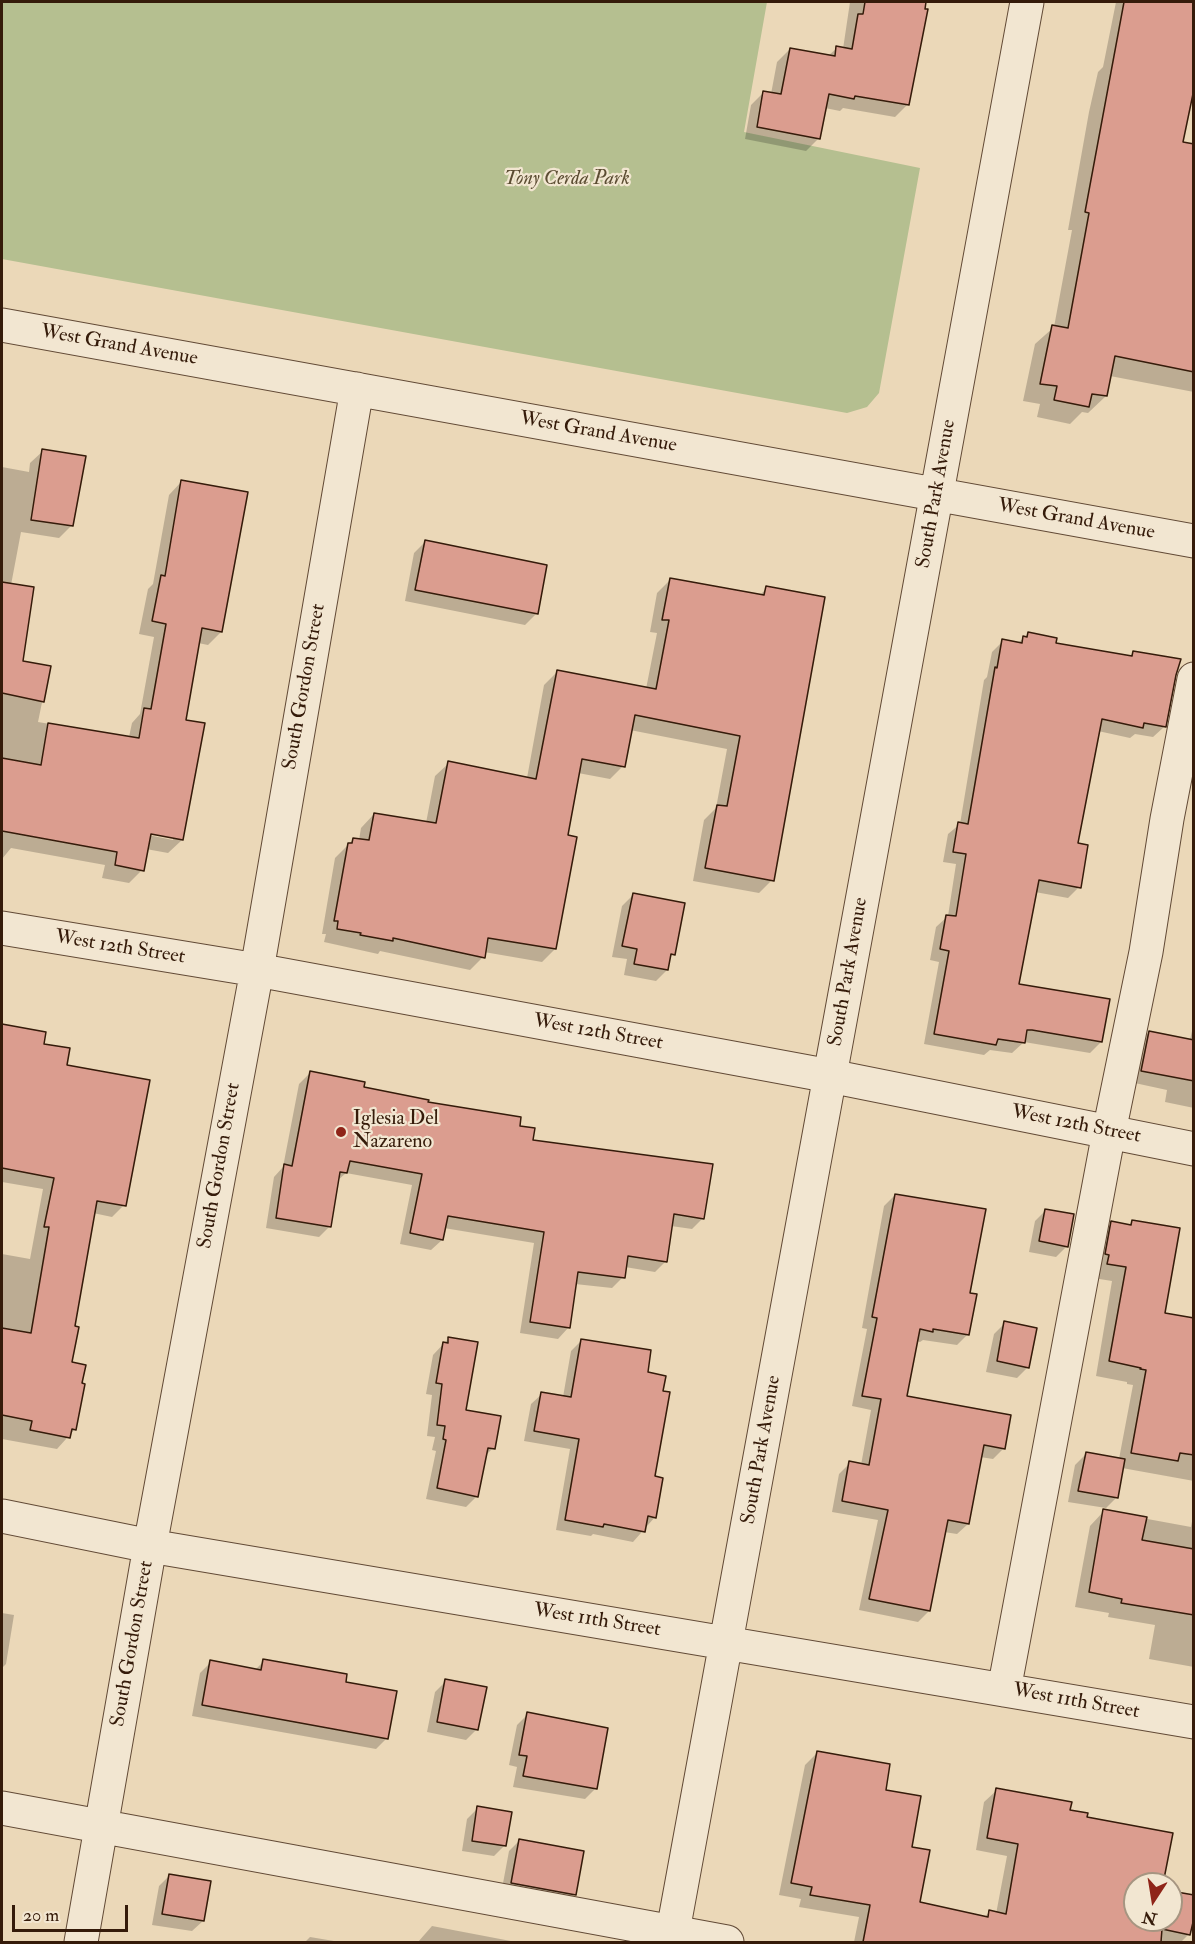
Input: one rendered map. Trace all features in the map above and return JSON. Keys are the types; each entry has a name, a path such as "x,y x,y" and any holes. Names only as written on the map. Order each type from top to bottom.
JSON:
{"street":[{"name":"South Park Avenue","path":"672,1938 1027,2"},
{"name":"West Grand Avenue","path":"2,324 1194,541"},
{"name":"South Gordon Street","path":"81,1942 150,1546 256,970 357,389"},
{"path":"1004,1690 1109,1132 1146,952 1167,819 1194,680"},
{"name":"West 12th Street","path":"2,928 256,970 830,1076 1194,1149"},
{"name":"West 11th Street","path":"2,1516 150,1546 1194,1722"},
{"path":"2,1808 102,1825 672,1938 727,1942"}],"green space":[{"name":"Tony Cerda Park","path":"2,2 767,2 744,132 920,168 879,393 867,407 847,413 2,259"}],"building":[{"path":"865,2 926,2 925,9 928,9 909,105 829,94 820,139 757,127 763,91 781,94 790,48 835,56 836,46 852,49 858,14 863,14"},
{"path":"1124,2 1194,2 1194,89 1183,142 1194,144 1194,372 1115,356 1107,396 1092,394 1089,407 1054,400 1057,386 1040,384 1052,325 1068,328 1089,213 1085,212"},
{"path":"42,449 86,456 73,526 31,520"},
{"path":"181,480 248,492 222,632 202,628 186,720 205,723 183,840 151,834 144,871 115,865 117,852 2,831 2,758 41,765 48,723 139,738 144,708 151,709 166,624 152,621 161,575 165,576"},
{"path":"425,540 547,565 538,614 415,590"},
{"path":"670,578 764,595 766,586 825,597 774,881 705,868 717,805 727,806 740,736 635,715 625,767 582,759 568,835 577,837 556,949 488,938 485,958 393,938 393,941 337,929 338,921 334,921 348,843 352,843 353,838 369,840 374,813 436,823 448,761 536,779 557,670 656,689 669,620 662,620"},
{"path":"2,582 34,587 23,661 51,666 44,702 2,693"},
{"path":"1028,632 1057,638 1056,643 1132,656 1133,651 1181,659 1166,727 1144,723 1143,728 1102,719 1078,843 1088,845 1081,888 1039,880 1019,984 1110,999 1102,1042 1032,1030 1027,1030 1025,1043 998,1039 996,1045 934,1034 949,951 940,949 946,915 956,916 966,854 953,852 958,822 968,824 995,667 997,668 1002,639 1022,643 1023,636 1027,637"},
{"path":"633,893 685,903 675,955 671,954 668,970 634,964 637,949 622,946"},
{"path":"2,1024 46,1032 44,1044 70,1048 67,1065 150,1080 126,1206 97,1201 75,1326 79,1327 72,1362 86,1365 82,1383 85,1384 76,1430 72,1429 70,1438 30,1430 32,1421 2,1415 2,1328 31,1333 49,1227 44,1227 54,1178 2,1168"},
{"path":"1149,1031 1194,1040 1194,1081 1141,1071"},
{"path":"310,1071 365,1082 364,1087 429,1100 428,1102 521,1117 520,1126 535,1128 533,1140 713,1164 704,1219 674,1214 667,1262 628,1256 625,1278 578,1272 570,1328 530,1322 544,1232 448,1216 443,1240 410,1233 422,1174 350,1161 347,1173 340,1172 331,1227 276,1218 284,1164 292,1166"},
{"path":"895,1194 986,1209 970,1293 977,1294 969,1335 920,1329 907,1396 1011,1415 1005,1449 984,1445 969,1524 948,1520 930,1611 869,1599 888,1510 842,1501 849,1461 869,1465 881,1399 862,1396 877,1318 872,1317"},
{"path":"1045,1209 1074,1214 1068,1247 1039,1241"},
{"path":"1132,1220 1180,1228 1165,1313 1194,1318 1194,1455 1180,1453 1178,1461 1131,1453 1146,1370 1109,1361 1126,1267 1107,1264 1109,1255 1105,1254 1111,1221 1131,1225"},
{"path":"1004,1321 1037,1328 1029,1368 997,1361"},
{"path":"448,1337 478,1342 466,1410 501,1416 495,1449 488,1448 478,1497 437,1488 446,1440 443,1439 445,1426 437,1425 442,1384 436,1383 443,1342 448,1343"},
{"path":"581,1339 651,1350 648,1372 666,1376 663,1391 670,1392 655,1476 663,1478 656,1518 648,1516 645,1532 604,1524 603,1527 565,1520 579,1439 534,1431 541,1392 571,1397"},
{"path":"1086,1452 1125,1459 1118,1498 1078,1491"},
{"path":"1103,1509 1147,1517 1142,1540 1194,1549 1194,1615 1121,1603 1122,1599 1089,1592"},
{"path":"263,1659 347,1674 346,1682 397,1691 388,1739 202,1705 210,1660 261,1670"},
{"path":"445,1679 487,1687 478,1730 437,1722"},
{"path":"527,1712 608,1728 597,1789 523,1776 527,1756 519,1755"},
{"path":"817,1751 890,1764 886,1790 921,1796 912,1847 930,1850 920,1902 988,1917 989,1910 1006,1914 1018,1844 987,1838 996,1788 1072,1802 1070,1810 1088,1813 1087,1817 1173,1833 1165,1872 1123,1872 1123,1932 1162,1932 1161,1942 863,1942 870,1905 810,1895 812,1887 791,1883"},
{"path":"477,1806 512,1812 506,1846 472,1841"},
{"path":"519,1839 584,1851 576,1895 511,1883"},
{"path":"169,1874 211,1881 204,1921 162,1914"},
{"path":"1183,1893 1194,1895 1194,1918 1190,1935 1176,1932 1183,1932"}],"place":[{"name":"Iglesia Del Nazareno","path":"341,1132"}]}
